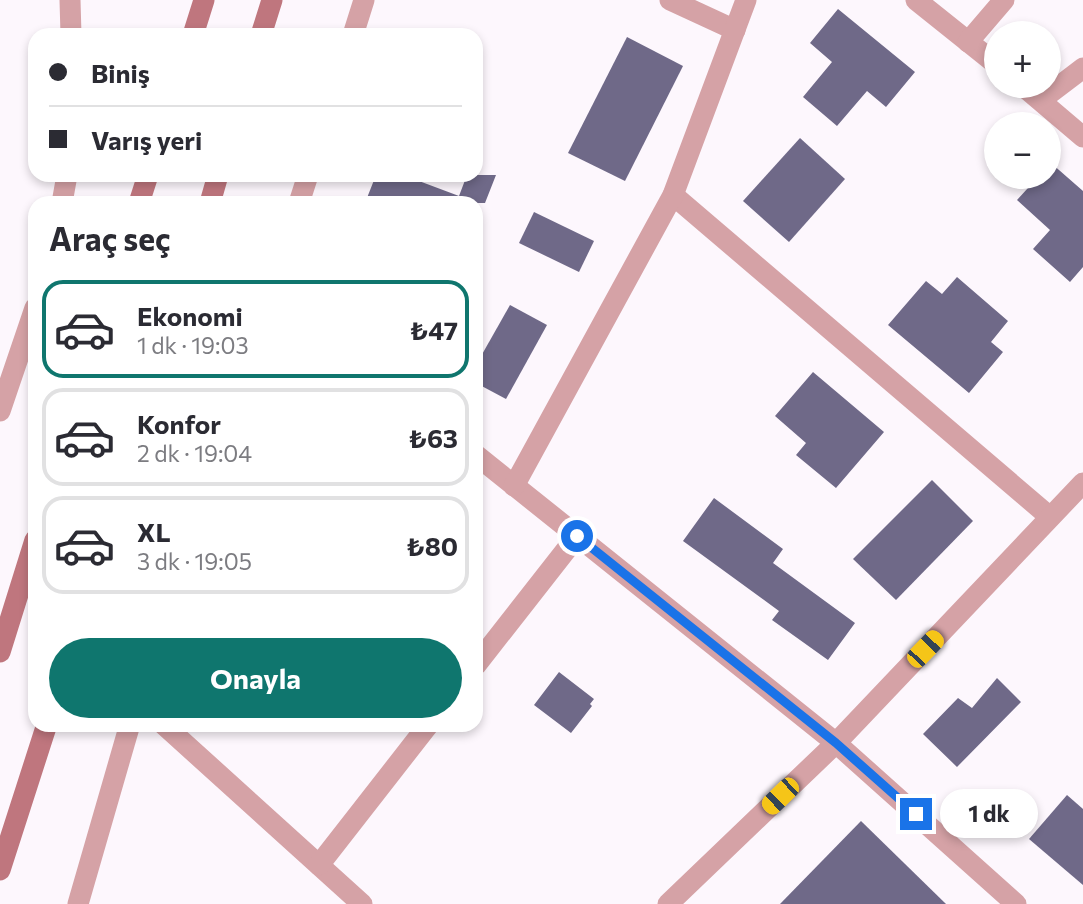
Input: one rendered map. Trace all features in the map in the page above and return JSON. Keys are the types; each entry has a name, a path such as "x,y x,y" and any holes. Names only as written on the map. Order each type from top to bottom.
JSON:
{"main road":[{"path":"195,28 204,0"},
{"path":"263,28 272,0"},
{"path":"0,652 28,562"},
{"path":"0,870 44,732"}],"street":[{"path":"70,0 71,28"},
{"path":"355,28 364,0"},
{"path":"670,0 734,30"},
{"path":"514,486 673,195 746,0"},
{"path":"916,0 984,55"},
{"path":"968,42 1004,0"},
{"path":"1041,100 1083,68"},
{"path":"1038,98 1083,137"},
{"path":"673,195 1050,517"},
{"path":"0,411 28,329"},
{"path":"483,462 836,743 1016,904"},
{"path":"668,904 836,743 1050,517 1082,487"},
{"path":"483,656 577,536"},
{"path":"78,904 128,732"},
{"path":"172,732 362,904"},
{"path":"319,865 423,732"}],"building":[{"path":"838,9 915,72 886,107 867,91 837,126 803,97 832,62 810,43"},
{"path":"627,37 683,66 625,181 568,153"},
{"path":"800,138 845,179 789,242 743,201"},
{"path":"1061,172 1083,191 1083,267 1070,282 1033,249 1050,230 1017,200 1027,189 1061,189"},
{"path":"483,175 496,175 485,203 483,196 459,196 464,182 483,182"},
{"path":"373,182 422,182 459,196 368,196"},
{"path":"534,212 594,241 579,272 519,243"},
{"path":"957,277 1008,321 991,342 1003,352 969,393 888,325 926,281 942,294"},
{"path":"510,305 547,325 506,399 483,387 483,353"},
{"path":"813,372 884,432 836,488 796,455 806,443 775,416"},
{"path":"932,480 973,521 896,600 853,559"},
{"path":"714,498 783,549 773,563 855,623 828,660 772,620 779,611 683,541"},
{"path":"559,672 594,699 590,704 592,706 571,733 534,705"},
{"path":"997,678 1021,702 957,767 923,734 958,698 972,708"},
{"path":"1067,795 1083,809 1083,885 1029,839"},
{"path":"861,821 946,904 780,904"}],"route":[{"path":"577,536 836,743 916,814"}]}
